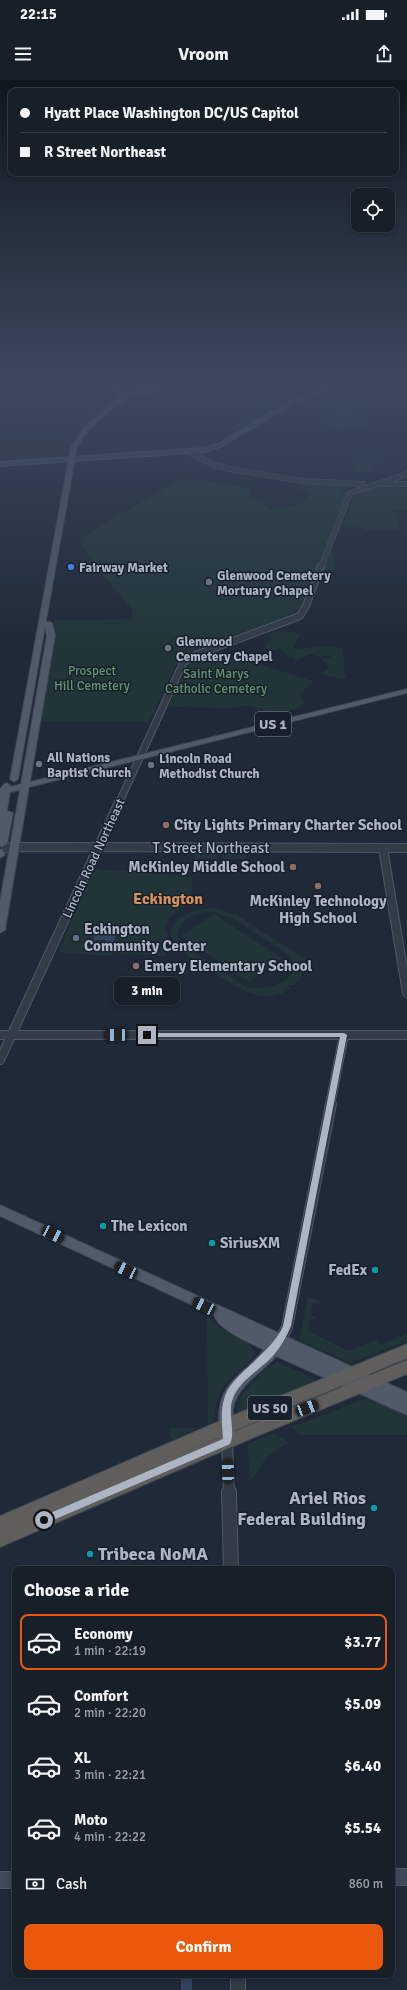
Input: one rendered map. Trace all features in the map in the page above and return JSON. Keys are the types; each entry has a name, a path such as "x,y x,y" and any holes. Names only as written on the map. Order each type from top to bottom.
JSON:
{"highway":[{"name":"US 50","path":"356,1381 407,1352"},
{"name":"US 50","path":"0,1524 356,1381 407,1366"},
{"name":"US 50","path":"0,1538 227,1434"}],"main road":[{"path":"0,894 4,848 24,699 30,691 71,473"},
{"path":"0,930 4,848 13,786 48,623 72,473"},
{"name":"US 1","path":"13,786 407,686"},
{"name":"US 1","path":"141,754 407,691"},
{"path":"0,822 13,786"},
{"path":"0,1210 170,1288 211,1309 232,1326 356,1381 407,1408"},
{"path":"227,1434 227,1403 233,1389 277,1345"},
{"path":"356,1381 407,1399"},
{"path":"395,1877 407,1877"},
{"path":"0,1880 12,1880"}],"street":[{"path":"251,473 292,480 338,484 407,484"},
{"path":"338,484 351,492 407,474"},
{"name":"Lincoln Road Northeast","path":"0,1060 182,664 199,653 294,619 302,613 351,492"},
{"name":"T Street Northeast","path":"4,848 407,848"},
{"path":"383,848 407,993"},
{"path":"0,1035 407,1035"},
{"path":"277,1345 287,1326 344,1035"},
{"path":"227,1434 231,1566"},
{"path":"238,1978 238,1990"}],"green space":[{"name":"Prospect Hill Cemetery","path":"182,478 250,488 248,496 264,503 270,510 304,503 306,498 312,495 300,489 305,484 333,486 342,490 346,494 299,613 292,617 191,653 178,661 149,722 39,722 55,620 132,619 132,609 89,558 79,539"},
{"path":"375,486 407,486 407,510 394,510 400,530 363,530 363,528 342,527 355,493"},
{"path":"332,550 336,570 324,570 330,551"},
{"path":"277,631 301,633 294,647 296,649 322,646 342,648 345,664 343,668 348,680 321,673 329,667 321,659 332,657 330,655 321,657 310,654 296,661 292,657 288,658 280,648 272,651 268,650 265,646 271,639 268,634"},
{"name":"Saint Marys Catholic Cemetery","path":"217,651 313,681 299,695 305,702 300,708 275,714 247,705 234,708 168,707 189,663 197,657"},
{"path":"195,852 217,852 217,859 195,859"},
{"path":"223,852 246,852 246,859 223,859"},
{"path":"94,869 187,876 192,878 191,902 173,914 167,922 165,928 168,934 165,956 116,953 109,956 58,952"},
{"path":"207,908 216,908 237,915 305,959 299,962 302,969 302,976 299,981 293,986 288,986 291,988 280,994 270,996 248,992 228,982 178,948 172,938 171,930 174,923 188,913","holes":["213,912 232,918 286,953 292,962 293,970 289,977 283,982 274,986 264,988 246,987 187,948 180,941 178,934 179,928 182,923 196,914"]},
{"path":"214,914 282,958 249,982 181,936"},
{"path":"308,1297 317,1299 320,1304 313,1303 311,1315 318,1318 310,1319 308,1331 349,1351 376,1340 381,1345 397,1338 396,1333 400,1337 407,1334 407,1341 350,1363 299,1340"},
{"path":"207,1317 229,1333 247,1342 255,1353 249,1361 224,1384 217,1399 215,1414 208,1428"},
{"path":"277,1362 314,1379 314,1381 239,1413 237,1411 237,1405 245,1391 258,1376"},
{"path":"364,1399 370,1399 407,1416 407,1435 301,1435 290,1426 304,1423"},
{"path":"169,1428 199,1428 171,1440"},
{"path":"273,1433 288,1442 266,1458 253,1478 249,1479 248,1444"}],"water":[{"path":"96,929 116,931 113,946 105,945 106,940 93,940"},
{"path":"181,1978 192,1978 192,1990 181,1990"}],"tunnel":[{"path":"11,793 14,779"}],"place":[{"name":"Fairway Market","path":"71,567"},
{"name":"Glenwood Cemetery Mortuary Chapel","path":"209,582"},
{"name":"Glenwood Cemetery Chapel","path":"168,648"},
{"name":"All Nations Baptist Church","path":"39,764"},
{"name":"Lincoln Road Methodist Church","path":"151,765"},
{"name":"City Lights Primary Charter School","path":"166,825"},
{"name":"McKinley Middle School","path":"293,867"},
{"name":"McKinley Technology High School","path":"318,886"},
{"name":"Eckington Community Center","path":"76,938"},
{"name":"Emery Elementary School","path":"136,966"},
{"name":"The Lexicon","path":"103,1226"},
{"name":"SiriusXM","path":"212,1243"},
{"name":"FedEx","path":"375,1270"},
{"name":"Ariel Rios Federal Building","path":"374,1508"},
{"name":"Tribeca NoMA","path":"90,1554"}],"district":[{"name":"Eckington","path":"168,898"}],"route":[{"path":"44,1520 193,1457 227,1441 226,1410 229,1396 239,1382 261,1363 286,1332 344,1035 147,1035"}]}
